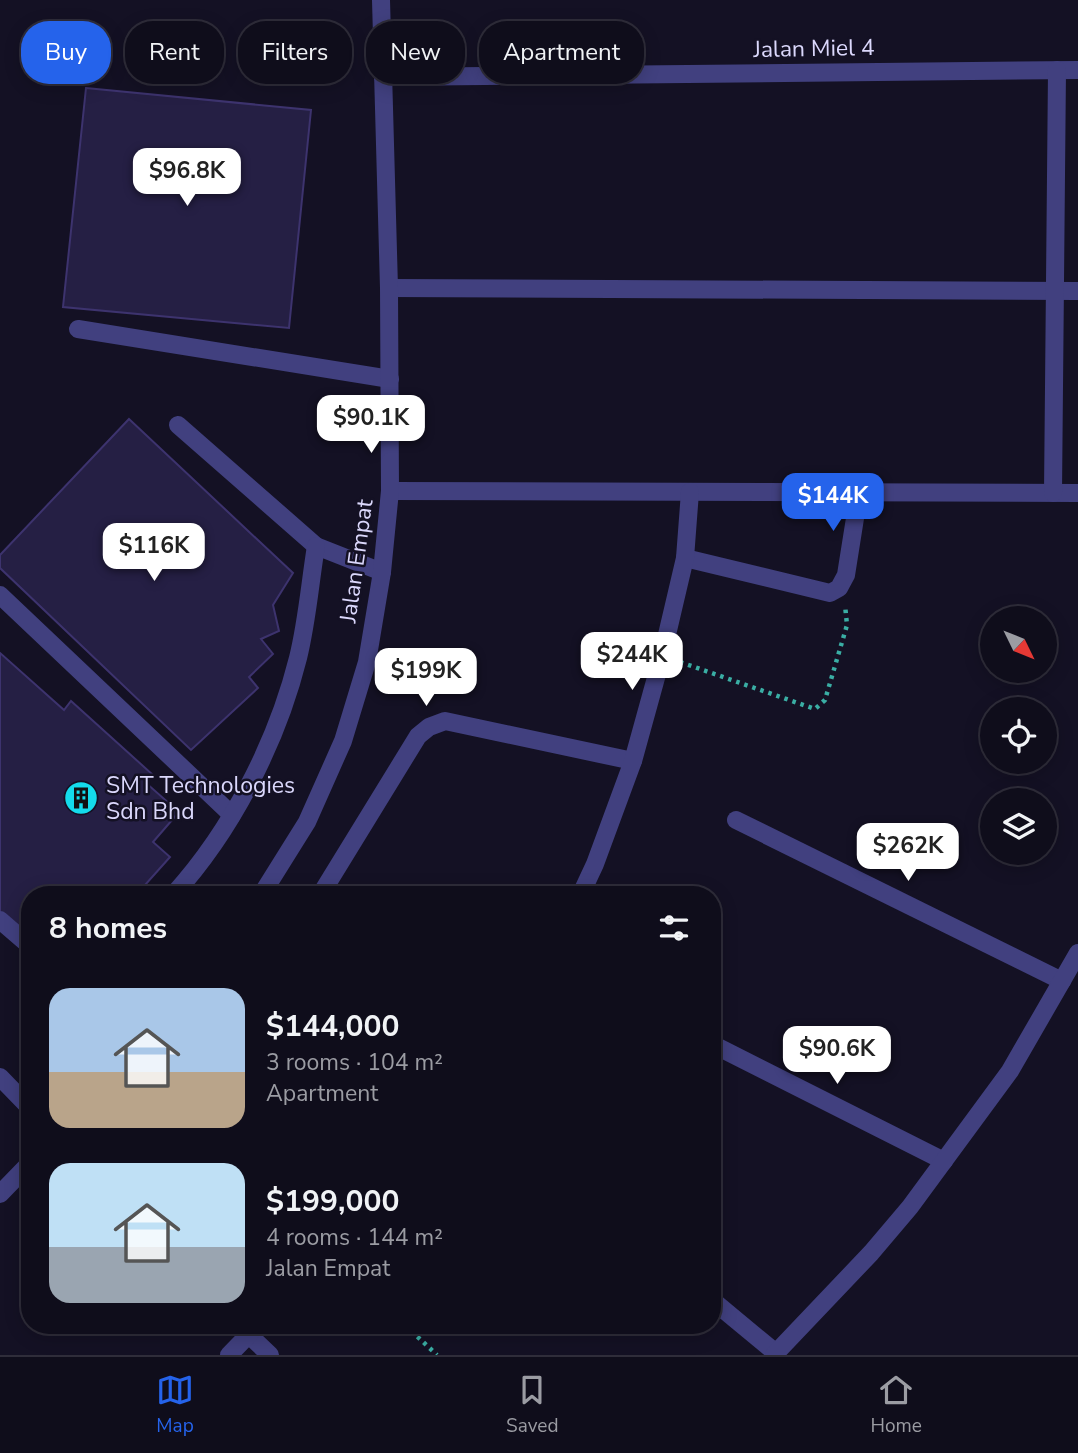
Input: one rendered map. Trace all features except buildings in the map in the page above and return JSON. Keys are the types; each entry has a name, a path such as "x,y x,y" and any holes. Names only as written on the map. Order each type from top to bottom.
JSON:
{"street":[{"name":"Jalan Empat","path":"381,0 382,21"},
{"name":"Jalan Miel 4","path":"465,76 1078,70"},
{"path":"1053,493 1057,71"},
{"name":"Jalan Empat","path":"267,886 307,822 343,741 367,662 382,572 390,491 389,288 383,84"},
{"path":"389,288 1078,291"},
{"path":"78,329 390,379"},
{"path":"178,425 316,546 382,572"},
{"path":"390,491 1078,493"},
{"path":"584,886 595,864 633,761 662,656 685,558 690,492"},
{"path":"685,558 830,593 839,588 846,575 859,493"},
{"path":"180,886 232,815 269,748 298,657 316,546"},
{"path":"0,595 232,815"},
{"path":"326,886 418,736 429,727 445,721 633,761"},
{"path":"736,820 1062,981"},
{"path":"0,920 21,938"},
{"path":"721,1308 775,1354 871,1253 910,1207 1010,1071 1078,953"},
{"path":"721,1049 944,1161"},
{"path":"0,1077 21,1099"},
{"path":"0,1194 21,1172"},
{"path":"229,1355 249,1334"},
{"path":"256,1334 270,1355"}],"path":[{"path":"662,656 815,709 825,700 847,625 845,604 839,588"},
{"path":"415,1334 437,1355"}],"place":[{"name":"SMT Technologies Sdn Bhd","path":"81,798"}]}
